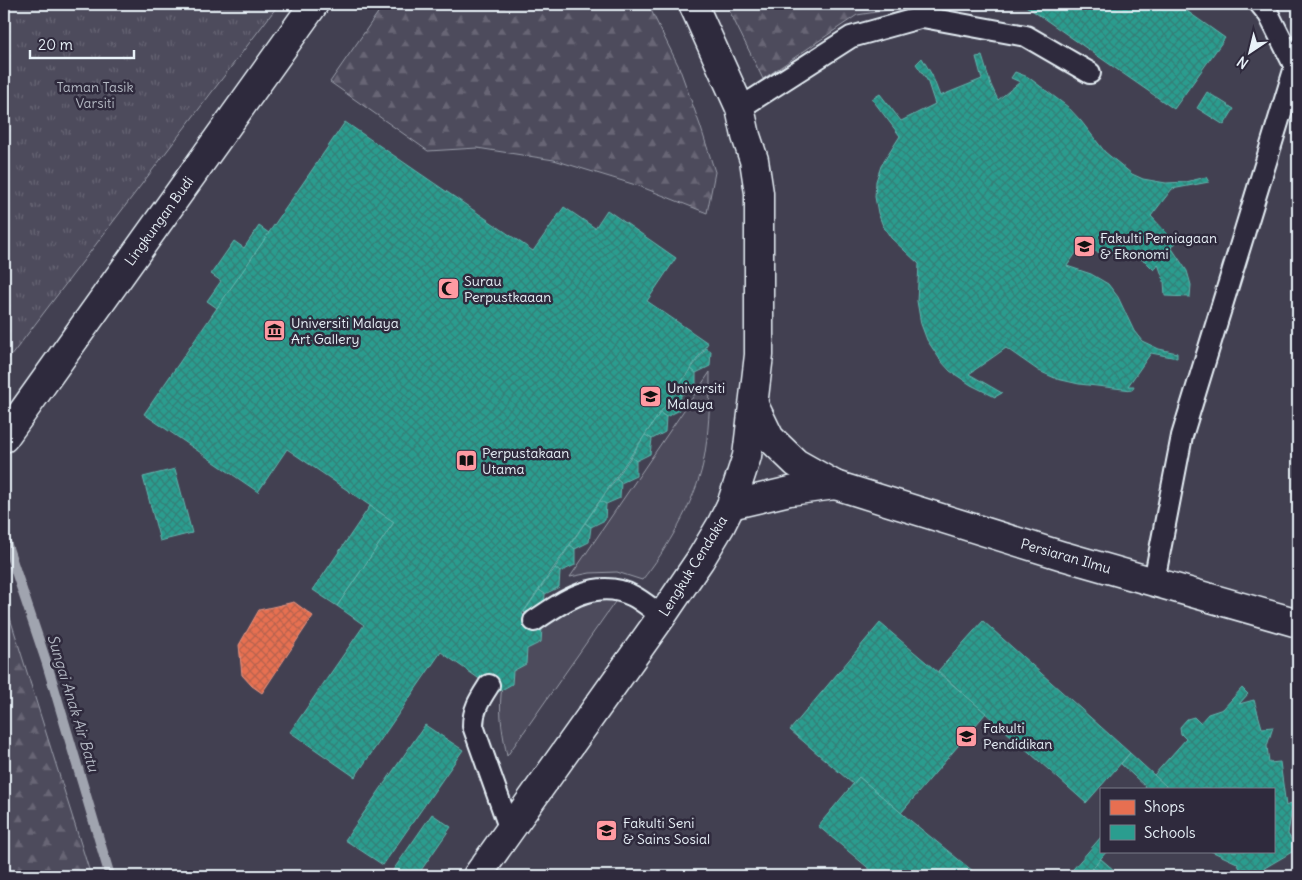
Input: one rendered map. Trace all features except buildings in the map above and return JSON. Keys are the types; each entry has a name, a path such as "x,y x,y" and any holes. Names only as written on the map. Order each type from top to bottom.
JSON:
{"street":[{"name":"Lingkungan Budi","path":"4,438 314,4"},
{"name":"Lengkuk Cendakia","path":"477,876 662,616 721,526 731,505 747,456 759,355 760,193 754,160 740,108 693,4"},
{"name":"Persiaran Ilmu","path":"754,405 770,438 796,463 835,485 1063,556 1298,623"},
{"name":"Persiaran Ilmu","path":"731,505 790,491 835,485"}],"lane":[{"path":"1154,581 1182,436 1297,64 1269,15 1260,4"},
{"path":"740,108 851,37 923,18 1026,36 1090,73"},
{"path":"534,620 561,602 588,590 614,590 632,596 662,616"},
{"path":"489,685 477,704 473,717 473,726 510,830"}],"shaded area":[{"name":"Universiti Malaya","path":"4,4 1298,4 1298,876 4,876"}],"green space":[{"name":"Taman Tasik Varsiti","path":"4,4 279,4 4,365 4,51 6,44 4,42"},
{"path":"384,4 648,4 679,67 715,172 707,213 639,186 554,160 477,148 428,151 330,82"},
{"path":"726,4 927,4 857,15 763,79"},
{"path":"710,372 709,418 703,464 687,509 661,555 642,580 617,572 590,573 570,577"},
{"path":"4,599 91,876 4,876"},
{"path":"617,599 507,756 501,718 501,695 507,672 520,648 537,628 557,613 586,603"}],"waterway":[{"name":"Sungai Anak Air Batu","path":"5,539 47,664 110,876"}],"place":[{"name":"Fakulti Perniagaan & Ekonomi","path":"1084,246"},
{"name":"Surau Perpustkaaan","path":"448,289"},
{"name":"Universiti Malaya Art Gallery","path":"275,331"},
{"name":"Universiti Malaya","path":"651,396"},
{"name":"Perpustakaan Utama","path":"466,461"},
{"name":"Fakulti Pendidikan","path":"967,736"},
{"name":"Fakulti Seni & Sains Sosial","path":"607,831"}]}
